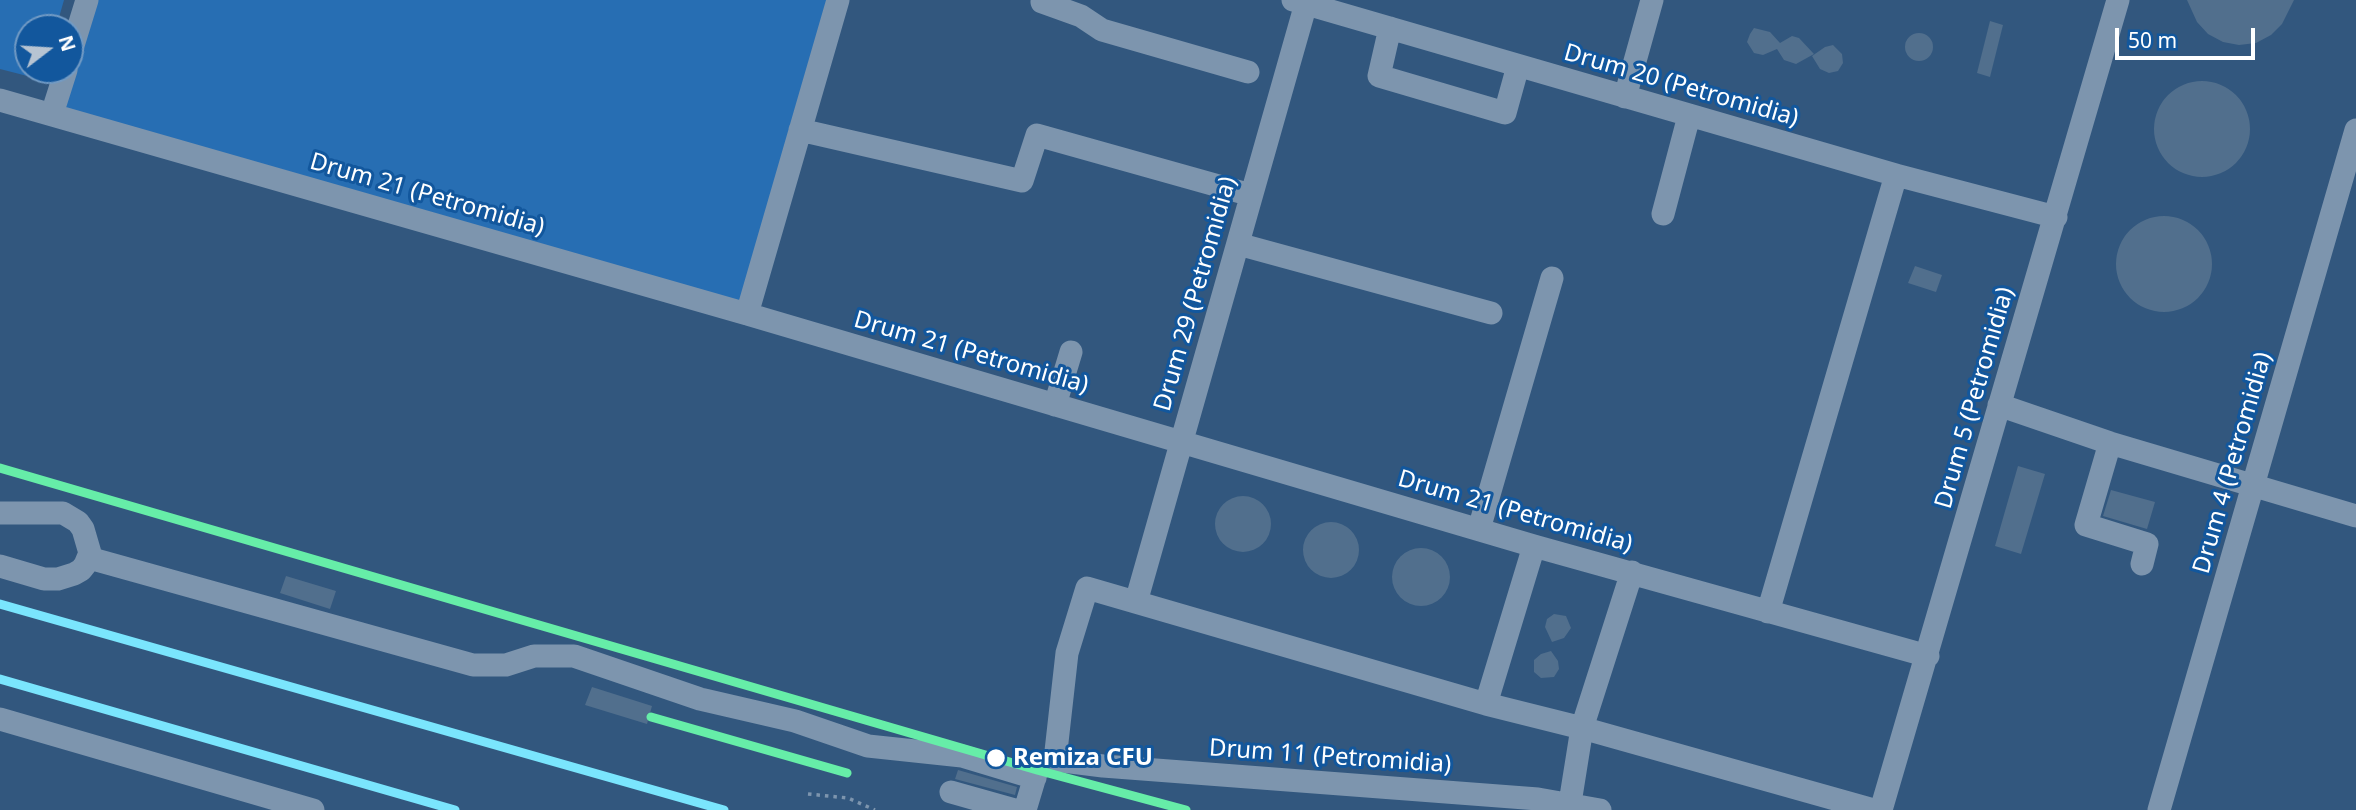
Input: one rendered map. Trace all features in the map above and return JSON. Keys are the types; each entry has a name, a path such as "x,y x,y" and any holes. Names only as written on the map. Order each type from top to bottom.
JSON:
{"lane":[{"path":"747,314 838,0"},
{"path":"1043,0 1042,2 1081,16 1102,30 1248,72"},
{"path":"1625,97 1652,0"},
{"name":"Drum 5 (Petromidia)","path":"1881,810 2118,0"},
{"name":"Drum 20 (Petromidia)","path":"1302,1 1896,176 2056,217"},
{"name":"Drum 29 (Petromidia)","path":"1136,602 1238,244 1302,1"},
{"path":"1390,29 1379,76 1505,113 1518,66"},
{"path":"52,114 62,84"},
{"name":"Drum 21 (Petromidia)","path":"0,100 747,314 1534,546 1928,656"},
{"path":"1663,214 1689,116"},
{"path":"800,130 1022,181 1037,135 1251,195"},
{"name":"Drum 4 (Petromidia)","path":"2159,810 2356,130"},
{"path":"1768,612 1896,176"},
{"path":"1238,244 1492,313"},
{"path":"1479,529 1552,278"},
{"path":"1055,405 1071,352"},
{"path":"1999,405 2110,443 2356,516"},
{"path":"2110,443 2086,525 2147,544 2142,564"},
{"path":"0,513 53,511 71,517 78,522 90,546 85,565 74,574 58,579 44,579 0,566"},
{"path":"1486,704 1534,546"},
{"path":"89,558 473,665 506,665 534,656 574,656 700,699 754,710 868,746 962,757 1035,778"},
{"path":"1570,803 1582,728 1632,572"},
{"path":"1025,810 1037,770 1055,760 1067,653 1087,589 1486,704 1582,728 1874,810"},
{"path":"0,719 313,810"},
{"name":"Drum 11 (Petromidia)","path":"1055,760 1538,799 1600,810"},
{"path":"951,792 1015,810"}],"path":[{"path":"808,794 848,798 875,810"}],"shaded area":[{"path":"0,0 64,0 60,14 14,14 14,73 0,69"},
{"path":"87,0 838,0 747,314 52,114 61,84 84,84 83,14"}],"building":[{"path":"2187,0 2294,0 2282,24 2271,35 2256,43 2239,45 2223,42 2208,34 2197,22"},
{"path":"1990,21 2003,25 1990,77 1977,73"},
{"path":"1754,28 1770,32 1780,43 1792,36 1799,38 1814,54 1796,64 1784,60 1777,49 1763,55 1754,53 1747,42"},
{"path":"1919,33 1929,37 1933,47 1929,57 1919,61 1909,57 1905,47 1909,37"},
{"path":"1833,45 1842,54 1843,63 1838,71 1829,73 1820,69 1812,56"},
{"path":"2202,81 2220,85 2236,95 2246,111 2250,129 2246,147 2236,163 2220,173 2202,177 2184,173 2168,163 2158,147 2154,129 2158,111 2168,95 2184,85"},
{"path":"2164,216 2182,219 2198,230 2209,246 2212,264 2209,282 2198,298 2182,309 2164,312 2146,309 2130,298 2119,282 2116,264 2119,246 2130,230 2146,219"},
{"path":"1915,266 1942,275 1936,292 1908,283"},
{"path":"2018,466 2045,474 2021,554 1995,546"},
{"path":"2111,490 2155,502 2147,529 2103,516"},
{"path":"1243,496 1254,498 1263,504 1269,513 1269,535 1263,544 1254,550 1243,552 1232,550 1223,544 1217,535 1215,524 1217,513 1223,504 1232,498"},
{"path":"1325,522 1337,522 1347,526 1355,534 1359,550 1355,566 1347,574 1337,578 1325,578 1315,574 1307,566 1303,556 1303,544 1307,534 1315,526"},
{"path":"1421,548 1432,550 1445,561 1450,577 1448,588 1437,601 1421,606 1410,604 1397,593 1392,577 1394,566 1405,553"},
{"path":"286,576 336,591 330,609 280,593"},
{"path":"1554,614 1566,616 1571,628 1564,638 1552,642 1545,627 1547,619"},
{"path":"1551,651 1558,661 1559,669 1554,677 1541,678 1534,672 1534,660"},
{"path":"592,687 652,706 647,724 585,705"},
{"path":"958,770 1017,787 1015,795 955,779"}],"transit line":[{"path":"0,468 1037,770 1186,810"},
{"path":"0,604 724,810"},
{"path":"0,679 455,810"},
{"path":"651,717 847,773"}],"place":[{"name":"Remiza CFU","path":"996,758"}]}
